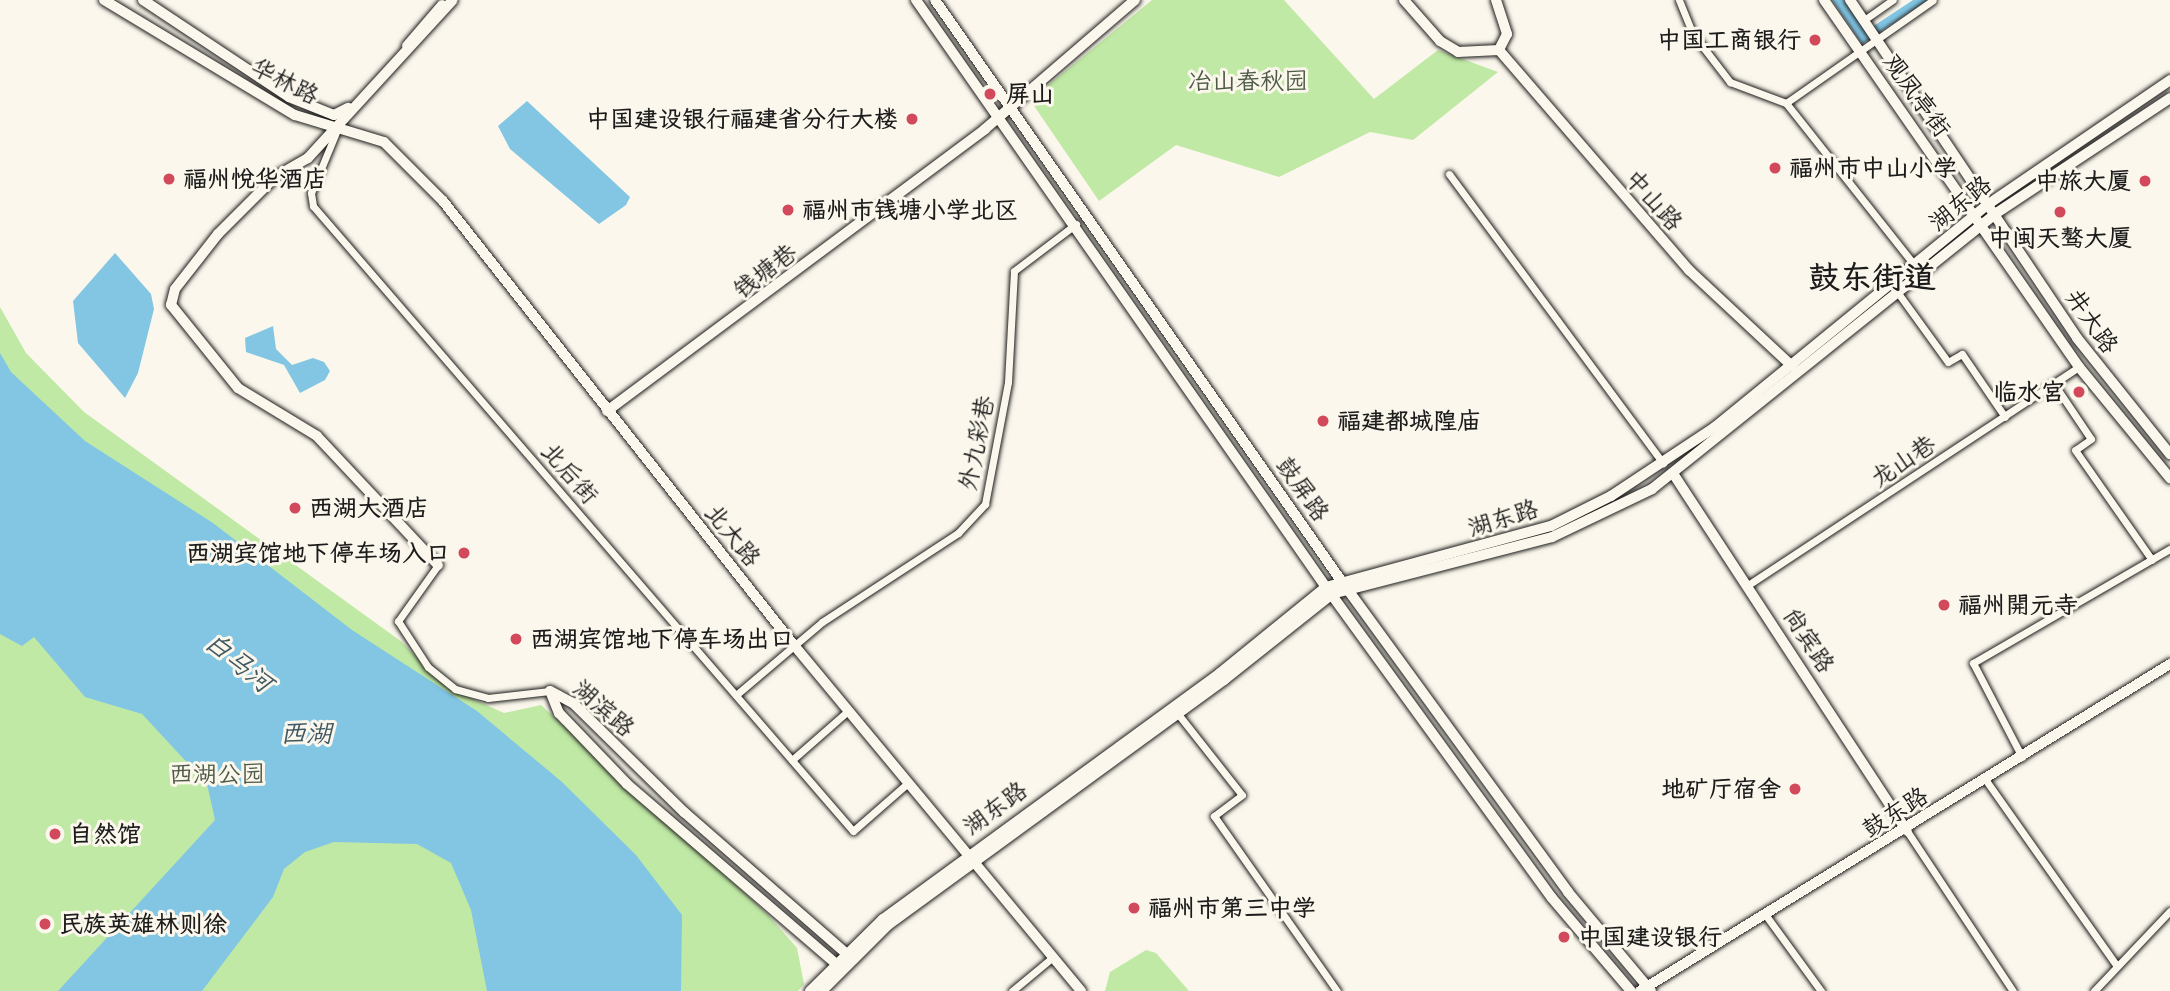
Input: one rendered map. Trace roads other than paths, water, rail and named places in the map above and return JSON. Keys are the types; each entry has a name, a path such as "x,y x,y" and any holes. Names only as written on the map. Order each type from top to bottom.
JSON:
{"main road":[{"name":"华林路","path":"104,0 295,115 336,121"},
{"name":"华林路","path":"143,0 289,97 336,121"},
{"name":"华林路","path":"336,121 372,87 446,0"},
{"name":"华林路","path":"336,121 453,0"},
{"name":"鼓屏路","path":"916,0 1001,116 1329,590 1552,898 1631,991"},
{"name":"鼓屏路","path":"935,0 1343,582 1568,892 1646,990"},
{"name":"钱塘巷","path":"607,411 1001,116 1135,0"},
{"path":"1404,0 1440,41 1458,52 1499,50 1507,34 1496,0"},
{"name":"观凤亭街","path":"1824,0 2079,368 2170,478"},
{"name":"井大路","path":"1850,0 2077,338 2170,454"},
{"name":"中山路","path":"1499,50 1689,270 1792,366"},
{"name":"湖东路","path":"1343,582 1552,537 1674,475 1898,293 1991,210 2170,80"},
{"name":"湖东路","path":"1991,210 2170,98"},
{"name":"北大路","path":"336,121 383,142 443,201 793,644 852,708 970,858 1081,991"},
{"path":"336,121 218,234 175,289 171,305 238,388 317,436 438,565"},
{"name":"湖东路","path":"839,965 970,858 1329,590 1343,582 1551,526 1664,464 1916,266 1979,220"},
{"name":"尚宾路","path":"1674,475 1907,831"},
{"name":"湖东路","path":"970,858 1178,714 1329,590"},
{"name":"鼓东路","path":"1646,990 1907,831 2170,664"},
{"name":"湖滨路","path":"550,691 573,703 684,812 848,955"},
{"name":"湖滨路","path":"550,691 559,713 627,784 839,965"},
{"path":"810,991 839,965"},
{"path":"822,991 839,965"}],"street":[{"path":"1679,0 1693,34 1730,82 1786,103 1916,266"},
{"path":"1864,20 1893,0"},
{"path":"1786,103 1933,0"},
{"name":"北后街","path":"336,121 311,193 313,206 853,831 909,782"},
{"path":"1449,174 1664,464"},
{"name":"外九彩巷","path":"736,695 793,644 958,533 985,504 1008,382 1014,271 1076,224"},
{"path":"1898,293 1948,362 1962,354 2005,416"},
{"name":"龙山巷","path":"1748,585 2079,368"},
{"path":"2054,384 2091,439 2075,450 2152,560"},
{"path":"2022,757 1973,663 2170,549"},
{"path":"438,565 398,621 428,667 456,689 488,698 550,691"},
{"path":"792,760 852,708"},
{"path":"1178,714 1242,795 1214,816 1337,991"},
{"path":"1985,779 2117,966"},
{"path":"1907,831 2013,991"},
{"path":"2094,991 2170,911"},
{"path":"1767,916 1821,991"},
{"path":"1012,991 1053,957"}],"water":[{"path":"1832,0 1844,0 1866,31 1913,0 1928,0 1862,44"},
{"path":"527,101 630,197 626,205 599,224 510,149 498,126"},
{"path":"115,253 151,294 154,309 138,373 125,398 78,343 73,301"},
{"path":"273,326 276,349 292,365 313,358 324,362 330,371 325,380 300,393 284,365 246,352 245,338"},
{"name":"西湖","path":"0,353 11,372 85,441 213,523 352,630 477,711 562,782 636,855 682,915 681,991 487,991 471,910 451,863 417,844 334,842 305,852 284,869 273,897 202,991 58,991 215,820 207,784 142,714 85,697 34,637 22,646 0,634"}],"place":[{"name":"中国工商银行","path":"1815,40"},
{"name":"屏山","path":"990,94"},
{"name":"中国建设银行福建省分行大楼","path":"912,119"},
{"name":"福州市中山小学","path":"1775,168"},
{"name":"福州悦华酒店","path":"169,179"},
{"name":"中旅大厦","path":"2145,181"},
{"name":"福州市钱塘小学北区","path":"788,210"},
{"name":"中闽天骜大厦","path":"2060,212"},
{"name":"临水宫","path":"2079,392"},
{"name":"福建都城隍庙","path":"1323,421"},
{"name":"西湖大酒店","path":"295,508"},
{"name":"西湖宾馆地下停车场入口","path":"464,553"},
{"name":"福州開元寺","path":"1944,605"},
{"name":"西湖宾馆地下停车场出口","path":"516,639"},
{"name":"地矿厅宿舍","path":"1795,789"},
{"name":"自然馆","path":"55,834"},
{"name":"福州市第三中学","path":"1134,908"},
{"name":"民族英雄林则徐","path":"45,924"},
{"name":"中国建设银行","path":"1564,937"}],"district":[{"name":"鼓东街道","path":"1872,277"}],"park label":[{"name":"冶山春秋园","path":"1248,81"},
{"name":"西湖公园","path":"217,774"}],"water label":[{"name":"白马河","path":"239,662"}]}
